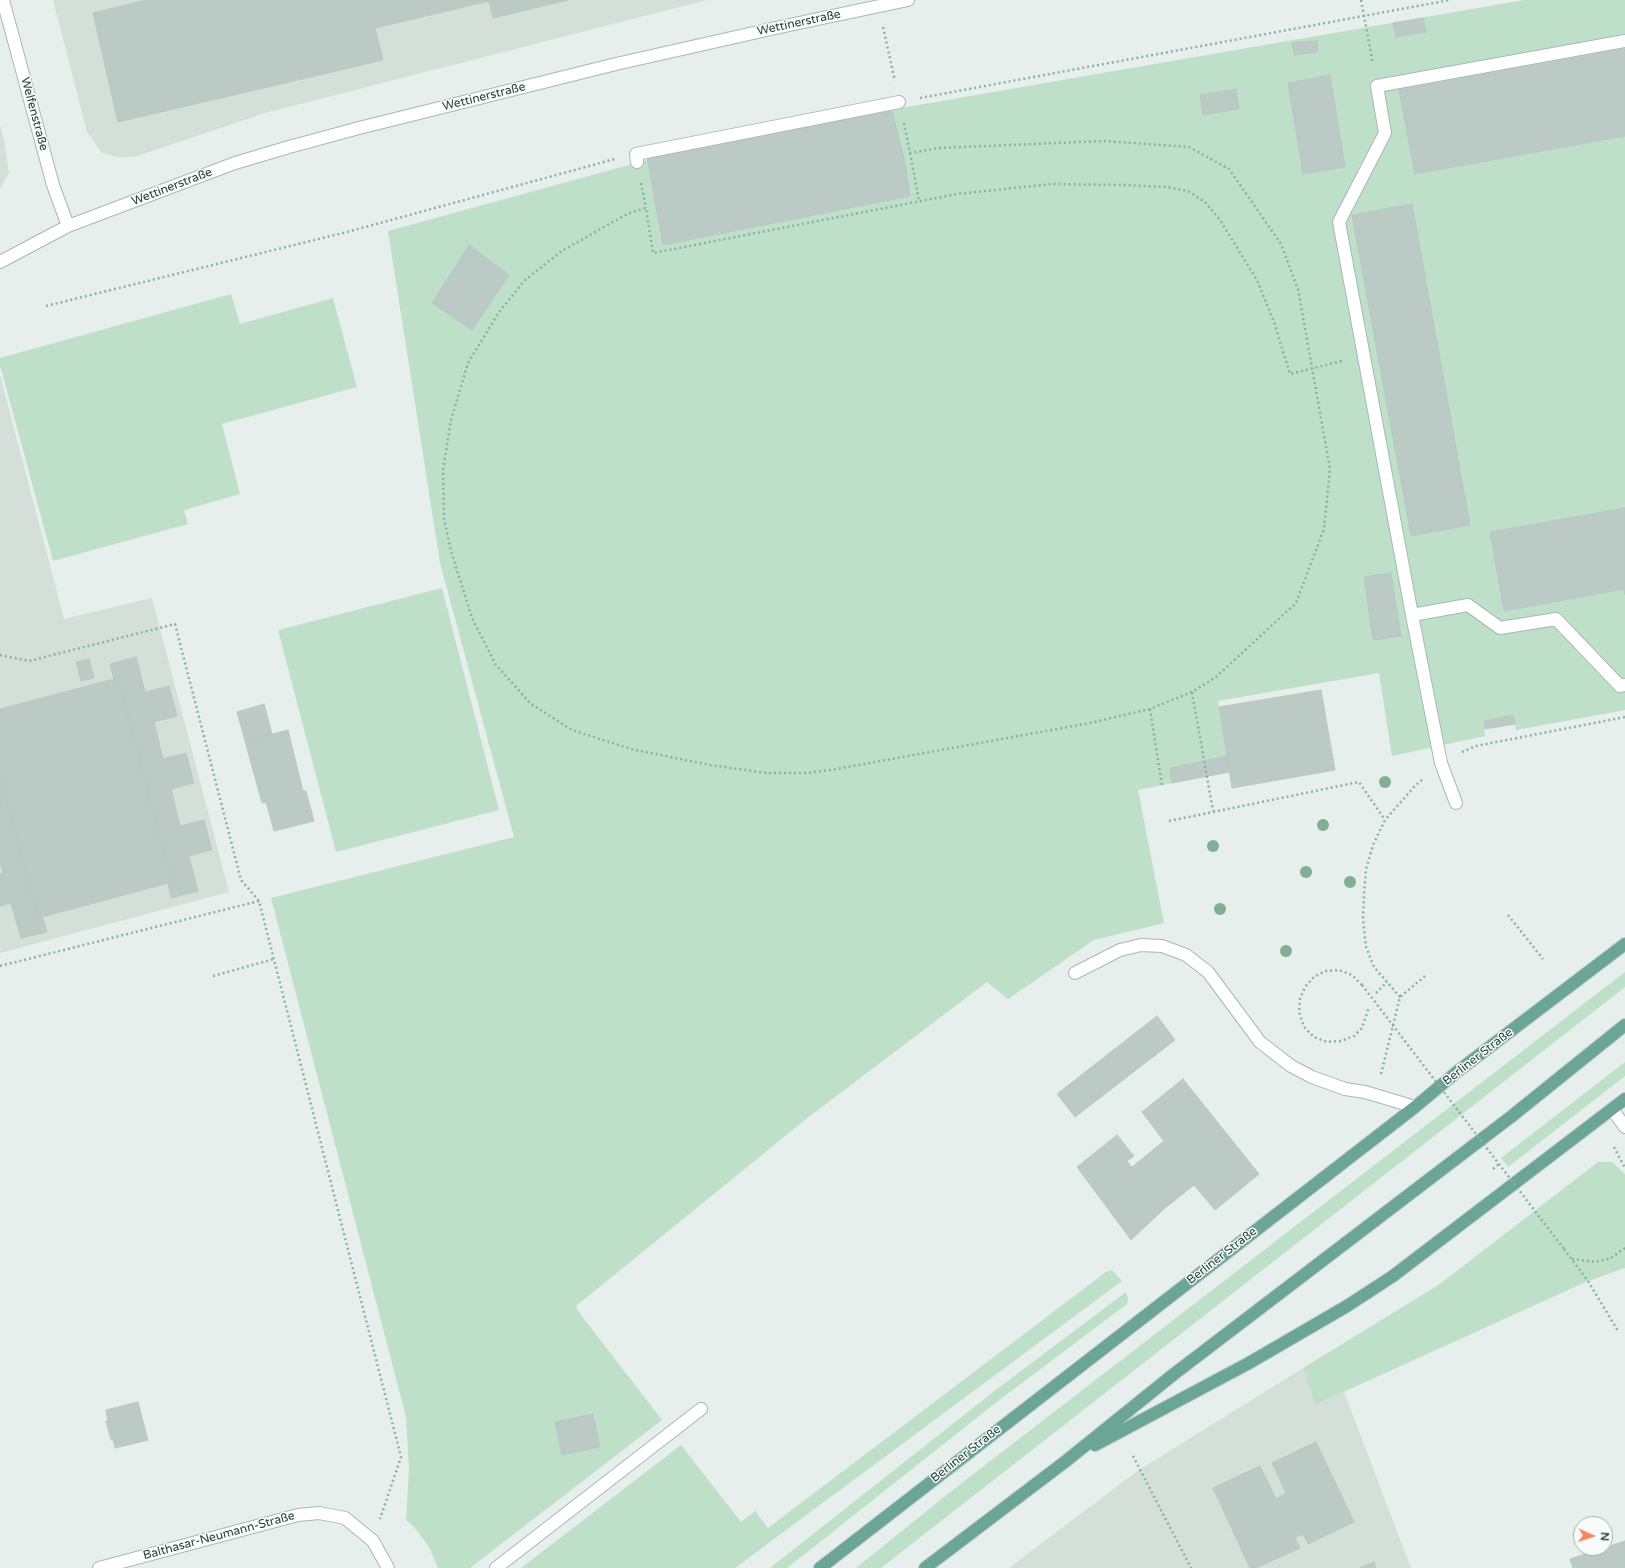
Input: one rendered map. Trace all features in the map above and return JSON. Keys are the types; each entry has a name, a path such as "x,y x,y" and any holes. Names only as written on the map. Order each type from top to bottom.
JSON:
{"main road":[{"name":"Berliner Straße","path":"820,1568 1415,1107 1458,1071 1625,944"},
{"path":"925,1568 1066,1461 1174,1374 1512,1116 1625,1025"},
{"path":"1066,1461 1249,1363 1354,1302 1393,1276 1625,1099"}],"street":[{"name":"Welfenstraße","path":"3,0 53,185 68,226"},
{"name":"Wettinerstraße","path":"0,262 68,226 235,163 345,132 616,64 908,0"},
{"path":"1456,803 1441,763 1339,222 1385,133 1377,86 1625,41"},
{"path":"636,158 899,102"},
{"path":"1412,615 1468,605 1500,628 1556,619 1620,686 1625,685"},
{"path":"1075,973 1120,950 1141,945 1162,946 1186,955 1208,972 1260,1042 1291,1066 1312,1077 1345,1089 1364,1092 1415,1107"},
{"path":"1612,1109 1625,1127"},
{"path":"496,1568 701,1409"},
{"name":"Balthasar-Neumann-Straße","path":"99,1568 298,1515 319,1514 345,1518 373,1541 388,1568"}],"path":[{"path":"1361,0 1368,40"},
{"path":"899,102 1450,0"},
{"path":"888,49 919,202"},
{"path":"910,153 939,148 1105,141 1189,147 1229,169 1281,244 1298,289 1312,368 1330,469 1324,529 1296,603 1216,677 1192,692 1150,709 1090,723 831,770 806,773 767,773 710,765 630,749 572,730 531,704 496,665 472,618 451,551 444,519 443,470 451,420 468,363 499,312 525,280 562,251 627,214 646,208 653,253 957,194 1052,184 1167,187 1188,191 1205,202 1220,220 1257,280 1274,322 1290,374 1312,368 1364,356"},
{"path":"46,306 347,232 636,158"},
{"path":"0,655 29,661 175,624 241,880 259,901 401,1457 373,1541"},
{"path":"1192,692 1213,811"},
{"path":"1150,709 1162,785"},
{"path":"1169,821 1359,782 1385,820"},
{"path":"0,966 259,901"},
{"path":"1508,915 1543,959"},
{"path":"213,976 274,959"},
{"path":"1369,1008 1362,1028 1354,1036 1341,1041 1327,1042 1314,1037 1304,1027 1299,1012 1300,999 1305,987 1314,976 1325,971 1339,970 1352,975 1362,985 1572,1259 1588,1281 1618,1331"},
{"path":"1380,1078 1400,997 1425,976"},
{"path":"1376,993 1387,982"},
{"path":"1613,1144 1625,1168"},
{"path":"1572,1259 1596,1262 1612,1258 1625,1248"},
{"path":"1133,1456 1191,1568"}],"shaded area":[{"path":"53,0 707,0 265,113 134,157 117,157 102,153 87,132"},
{"path":"0,125 9,173 0,189"},
{"path":"0,375 64,619 152,598 229,892 0,953"},
{"path":"1303,1368 1315,1405 1344,1392 1411,1568 1009,1568 1136,1472"}],"green space":[{"path":"1524,0 1625,0 1625,710 1516,730 1513,715 1484,721 1485,736 1392,756 1379,673 1218,701 1229,772 1138,790 1164,923 1094,940 1008,999 987,982 806,1119 576,1306 578,1311 662,1420 470,1568 438,1568 429,1547 414,1527 406,1520 409,1470 406,1417 271,898 514,837 440,563 388,231 647,160 647,157 901,108"},
{"path":"231,294 240,324 333,298 357,387 222,424 240,494 184,510 188,524 53,561 0,365 0,358"},
{"path":"442,588 499,810 336,852 278,630"},
{"path":"1625,972 1625,987 881,1568 856,1568 954,1489"},
{"path":"1625,1062 1625,1076 1508,1167 1501,1158"},
{"path":"1598,1162 1612,1162 1625,1174 1625,1268 1588,1281 1315,1405 1303,1368 1440,1284"},
{"path":"1112,1270 1122,1281 735,1568 521,1568 681,1445 741,1522 755,1511 768,1528 1106,1272"},
{"path":"1126,1292 1128,1298 1127,1304 998,1401 787,1568 770,1568 997,1389"}],"building":[{"path":"146,0 568,0 493,18 489,1 375,28 383,60 118,122 93,13"},
{"path":"1423,18 1426,32 1396,37 1393,23"},
{"path":"1317,41 1318,52 1294,55 1292,43"},
{"path":"1625,49 1625,136 1415,174 1399,90"},
{"path":"1330,75 1345,167 1303,174 1288,83"},
{"path":"1236,89 1239,109 1203,115 1200,95"},
{"path":"892,111 905,162 910,196 663,245 647,157"},
{"path":"1412,204 1470,525 1411,536 1352,215"},
{"path":"469,245 509,275 472,330 432,303"},
{"path":"1625,508 1625,595 1624,589 1504,611 1490,532"},
{"path":"1391,573 1401,636 1373,640 1364,577"},
{"path":"136,657 145,692 169,686 177,716 154,722 163,759 186,753 194,783 171,789 180,826 204,820 212,850 189,856 198,891 171,898 168,883 172,882 118,678 114,679 110,664"},
{"path":"89,659 94,678 81,681 76,662"},
{"path":"118,678 172,882 38,918 0,774 0,709"},
{"path":"1321,690 1335,770 1232,788 1219,707"},
{"path":"264,704 272,734 245,741 237,712"},
{"path":"1513,715 1515,724 1485,729 1484,721"},
{"path":"288,730 303,791 306,791 314,821 274,831 266,802 262,803 245,741"},
{"path":"1227,756 1229,772 1172,783 1170,768"},
{"path":"0,774 38,918 42,916 47,932 21,938 11,903 0,906 0,874 3,873 0,862"},
{"path":"1157,1016 1175,1040 1075,1117 1057,1094"},
{"path":"1183,1079 1259,1174 1215,1210 1194,1185 1164,1209 1132,1167 1164,1141 1142,1112"},
{"path":"1117,1135 1134,1156 1127,1161 1164,1209 1131,1240 1077,1167"},
{"path":"138,1402 148,1440 115,1448 113,1440 111,1440 106,1421 108,1421 106,1410"},
{"path":"593,1414 600,1447 562,1455 555,1422"},
{"path":"1316,1442 1354,1522 1308,1544 1303,1534 1295,1538 1300,1548 1256,1568 1250,1568 1213,1488 1260,1466 1276,1499 1286,1493 1272,1463"},
{"path":"1625,1541 1625,1568 1573,1568 1570,1559 1579,1556 1613,1556 1613,1545"},
{"path":"1374,1562 1376,1568 1360,1568"}]}
